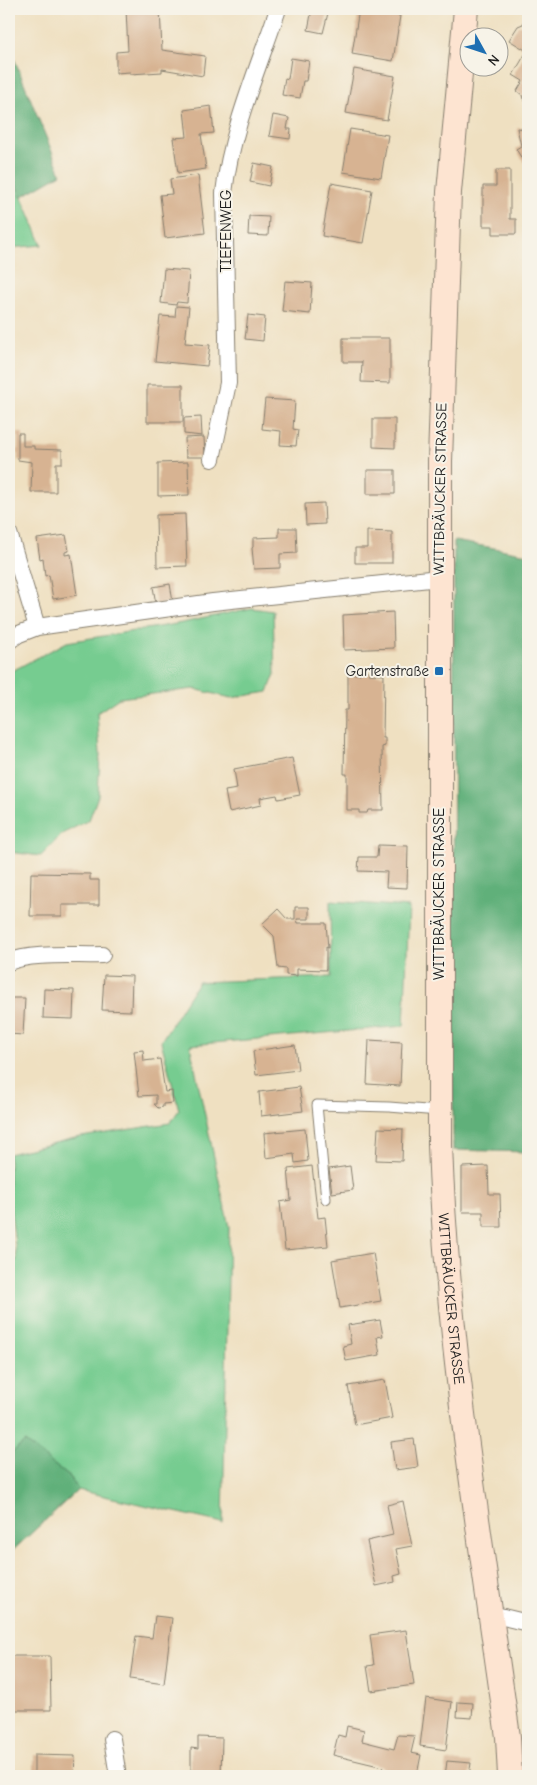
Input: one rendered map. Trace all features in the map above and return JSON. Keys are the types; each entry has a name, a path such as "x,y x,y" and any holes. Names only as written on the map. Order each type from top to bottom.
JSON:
{"main road":[{"name":"WITTBRÄUCKER STRASSE","path":"466,9 453,135 449,202 440,461 440,1111 442,1218 456,1368 492,1614 508,1737 510,1776"}],"street":[{"name":"TIEFENWEG","path":"212,459 228,383 224,194 227,167 233,142 278,9"},
{"path":"9,533 37,627"},
{"path":"9,641 19,634 37,627 213,602 439,578"},
{"path":"9,962 34,956 102,956"},
{"path":"492,1614 528,1624"},
{"path":"112,1739 118,1776"}],"lane":[{"path":"326,1199 317,1105 389,1107 440,1111"}],"green space":[{"path":"9,46 61,174 21,197 9,166"},
{"path":"9,166 42,245 9,248"},
{"path":"454,541 528,554 528,1152 453,1150"},
{"path":"252,608 273,611 275,674 268,692 231,698 194,689 119,698 97,713 100,753 98,796 89,820 62,834 41,856 9,852 9,674 67,642 182,623"},
{"path":"330,901 409,907 404,1026 190,1045 229,1227 223,1523 78,1490 71,1478 25,1443 9,1455 9,1262 17,1260 9,1196 9,1154 75,1138 170,1123 179,1110 161,1041 198,982 331,977"},
{"path":"25,1442 71,1478 78,1490 9,1554 9,1455"}],"building":[{"path":"126,9 160,9 162,50 205,56 203,76 162,69 162,72 116,73 116,52 128,51"},
{"path":"312,9 329,9 323,33 308,30"},
{"path":"359,9 400,16 393,61 352,54"},
{"path":"525,15 528,15 528,103 517,91 523,81 513,75 527,51 510,41 518,26 523,24"},
{"path":"291,58 309,61 306,81 303,81 300,98 282,95 285,78 288,79"},
{"path":"354,69 395,76 387,120 346,113"},
{"path":"211,106 214,133 201,134 206,169 178,173 173,138 187,137 184,110"},
{"path":"273,115 289,118 287,129 291,129 290,139 269,136"},
{"path":"517,128 528,129 528,165 516,149 521,146"},
{"path":"350,129 388,135 381,178 343,172"},
{"path":"254,163 273,167 269,186 250,182"},
{"path":"496,170 510,170 510,219 516,219 516,234 493,234 493,226 483,226 483,186 496,186"},
{"path":"198,175 205,233 165,238 160,195 172,194 170,179"},
{"path":"331,183 372,190 363,243 322,236"},
{"path":"249,216 269,217 268,236 248,235"},
{"path":"164,269 189,271 187,303 177,302 176,305 161,303"},
{"path":"285,281 312,283 310,314 282,311"},
{"path":"176,306 189,307 185,343 210,345 207,366 155,361 160,316 175,317"},
{"path":"248,315 265,317 263,341 245,339"},
{"path":"343,338 390,338 390,383 361,382 362,362 343,362"},
{"path":"147,385 183,385 183,422 147,422"},
{"path":"265,399 295,401 293,429 298,430 296,446 280,445 281,431 262,429"},
{"path":"201,417 202,436 184,434 184,418"},
{"path":"373,419 395,419 395,448 373,447"},
{"path":"18,433 23,433 23,446 34,446 34,449 62,450 62,463 56,463 56,492 31,492 32,462 18,460"},
{"path":"204,437 205,457 186,457 185,438"},
{"path":"188,462 189,495 158,496 158,463"},
{"path":"367,470 395,470 395,494 367,494"},
{"path":"324,503 325,524 306,525 305,504"},
{"path":"185,514 187,566 157,567 156,515"},
{"path":"279,528 296,528 297,553 280,554 280,568 254,569 253,538 279,537"},
{"path":"367,531 392,532 392,563 355,563 355,548 367,548"},
{"path":"66,535 69,551 65,552 65,555 71,554 77,595 53,599 49,575 45,576 43,558 40,559 37,539"},
{"path":"170,584 173,602 156,604 153,587"},
{"path":"393,612 394,648 344,650 343,615"},
{"path":"360,671 384,675 383,738 385,738 385,746 382,747 383,810 368,810 367,813 359,813 359,810 347,810 347,774 344,774 345,710 348,710 348,674 360,674"},
{"path":"292,758 300,795 278,799 277,795 260,798 261,805 229,812 225,791 237,789 234,769"},
{"path":"378,845 408,846 407,888 386,887 387,872 358,871 359,857 377,857"},
{"path":"31,873 90,874 90,880 99,880 99,905 62,905 62,916 30,916"},
{"path":"295,907 309,907 309,919 297,919 298,923 326,923 328,948 326,947 326,970 297,969 297,976 286,975 286,969 278,968 274,936 262,924 278,909 287,919 295,919"},
{"path":"104,975 132,976 131,1011 102,1010"},
{"path":"44,989 74,990 73,1019 43,1018"},
{"path":"9,998 25,998 23,1035 9,1034"},
{"path":"369,1040 402,1042 400,1086 367,1084"},
{"path":"295,1045 298,1070 256,1075 253,1051"},
{"path":"143,1050 144,1061 160,1059 165,1092 172,1091 173,1103 163,1104 163,1107 158,1108 154,1104 156,1104 156,1095 139,1096 134,1051"},
{"path":"299,1087 303,1111 261,1116 259,1092"},
{"path":"378,1128 403,1129 402,1161 376,1160"},
{"path":"305,1129 308,1161 295,1163 294,1154 266,1158 264,1133"},
{"path":"312,1166 318,1218 325,1217 328,1246 285,1250 280,1202 291,1200 288,1169"},
{"path":"350,1166 353,1190 332,1193 329,1169"},
{"path":"488,1166 489,1194 500,1194 501,1227 483,1227 483,1212 462,1212 462,1167"},
{"path":"373,1253 381,1301 340,1308 332,1260"},
{"path":"380,1320 383,1336 377,1337 380,1355 346,1361 343,1346 351,1344 348,1325"},
{"path":"385,1380 392,1418 355,1425 348,1386"},
{"path":"414,1439 418,1467 395,1470 391,1442"},
{"path":"403,1501 412,1546 396,1549 401,1574 394,1576 395,1582 376,1586 367,1541 393,1535 387,1505"},
{"path":"155,1616 172,1618 164,1684 130,1679 136,1636 152,1638"},
{"path":"406,1630 414,1685 371,1691 367,1666 374,1665 370,1635"},
{"path":"9,1656 50,1656 51,1710 9,1710"},
{"path":"426,1698 452,1702 446,1750 420,1746"},
{"path":"458,1702 473,1703 472,1718 457,1717"},
{"path":"347,1726 364,1730 362,1741 394,1749 398,1735 415,1736 411,1753 421,1755 417,1775 408,1773 407,1776 381,1776 383,1767 333,1755 338,1735 345,1737"},
{"path":"198,1737 222,1738 221,1776 191,1776 191,1748 198,1749"},
{"path":"34,1755 75,1756 74,1776 34,1776"},
{"path":"447,1761 471,1763 469,1776 445,1776"}],"place":[{"name":"Gartenstraße","path":"439,671"}]}
